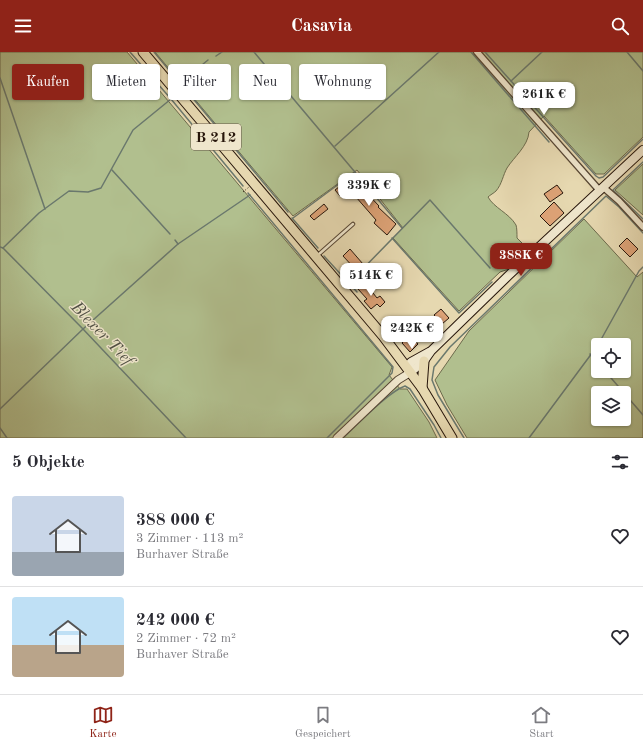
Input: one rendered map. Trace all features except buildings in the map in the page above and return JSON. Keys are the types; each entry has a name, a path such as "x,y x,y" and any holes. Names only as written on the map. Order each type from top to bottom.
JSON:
{"main road":[{"name":"B 212","path":"143,52 383,336 422,388 452,438"},
{"path":"409,369 424,361 431,351 509,275 643,150"},
{"path":"409,369 412,362 431,351"},
{"path":"422,388 424,361"}],"street":[{"path":"477,52 601,189 619,201 643,227"},
{"path":"337,438 409,369"}],"lane":[{"path":"316,256 353,224"}],"path":[{"path":"243,192 249,187"}],"green space":[{"path":"0,52 127,52 137,64 92,64 92,100 160,100 160,91 392,367 389,375 400,389 407,389 429,422 437,438 0,438"},
{"path":"155,52 643,52 643,137 604,174 596,174 544,116 529,132 526,142 507,168 498,188 488,197 513,221 516,225 517,238 531,252 512,268 500,272 459,311 393,238 403,228 357,170 293,216 195,100 231,100 231,64 168,64 168,67"},
{"path":"643,164 643,215 615,190"},
{"path":"584,219 637,277 643,272 643,438 467,438 447,405 435,380 469,331"}],"waterway":[{"path":"130,52 243,186"},
{"path":"154,52 168,69"},
{"path":"216,56 222,52"},
{"path":"254,52 402,228"},
{"path":"335,146 439,52"},
{"path":"471,52 549,142"},
{"path":"485,52 599,178 603,177 643,139"},
{"path":"511,81 542,52"},
{"path":"627,52 643,71"},
{"path":"203,64 208,60"},
{"path":"0,78 45,209"},
{"path":"3,248 39,213 69,191 88,192 101,188 133,130 170,100"},
{"path":"194,100 288,212"},
{"path":"643,162 613,190 643,219"},
{"path":"112,170 170,234"},
{"path":"293,218 355,172"},
{"path":"248,193 393,367 392,373 327,438"},
{"path":"0,409 83,329 178,244 250,195"},
{"path":"464,438 438,395 432,380 434,367 450,347 606,196 619,207 643,233"},
{"path":"349,283 430,200 490,268"},
{"path":"292,218 318,248"},
{"path":"392,238 459,313 492,282"},
{"path":"175,240 178,244"},
{"name":"Blexer Tief","path":"0,247 3,248 83,329 186,438"},
{"path":"324,256 357,292"},
{"path":"602,338 639,271 643,267"},
{"path":"529,438 591,354"},
{"path":"611,378 643,415"},
{"path":"343,438 382,401 398,389 405,386 410,389 441,438"},
{"path":"0,428 7,438"}]}
